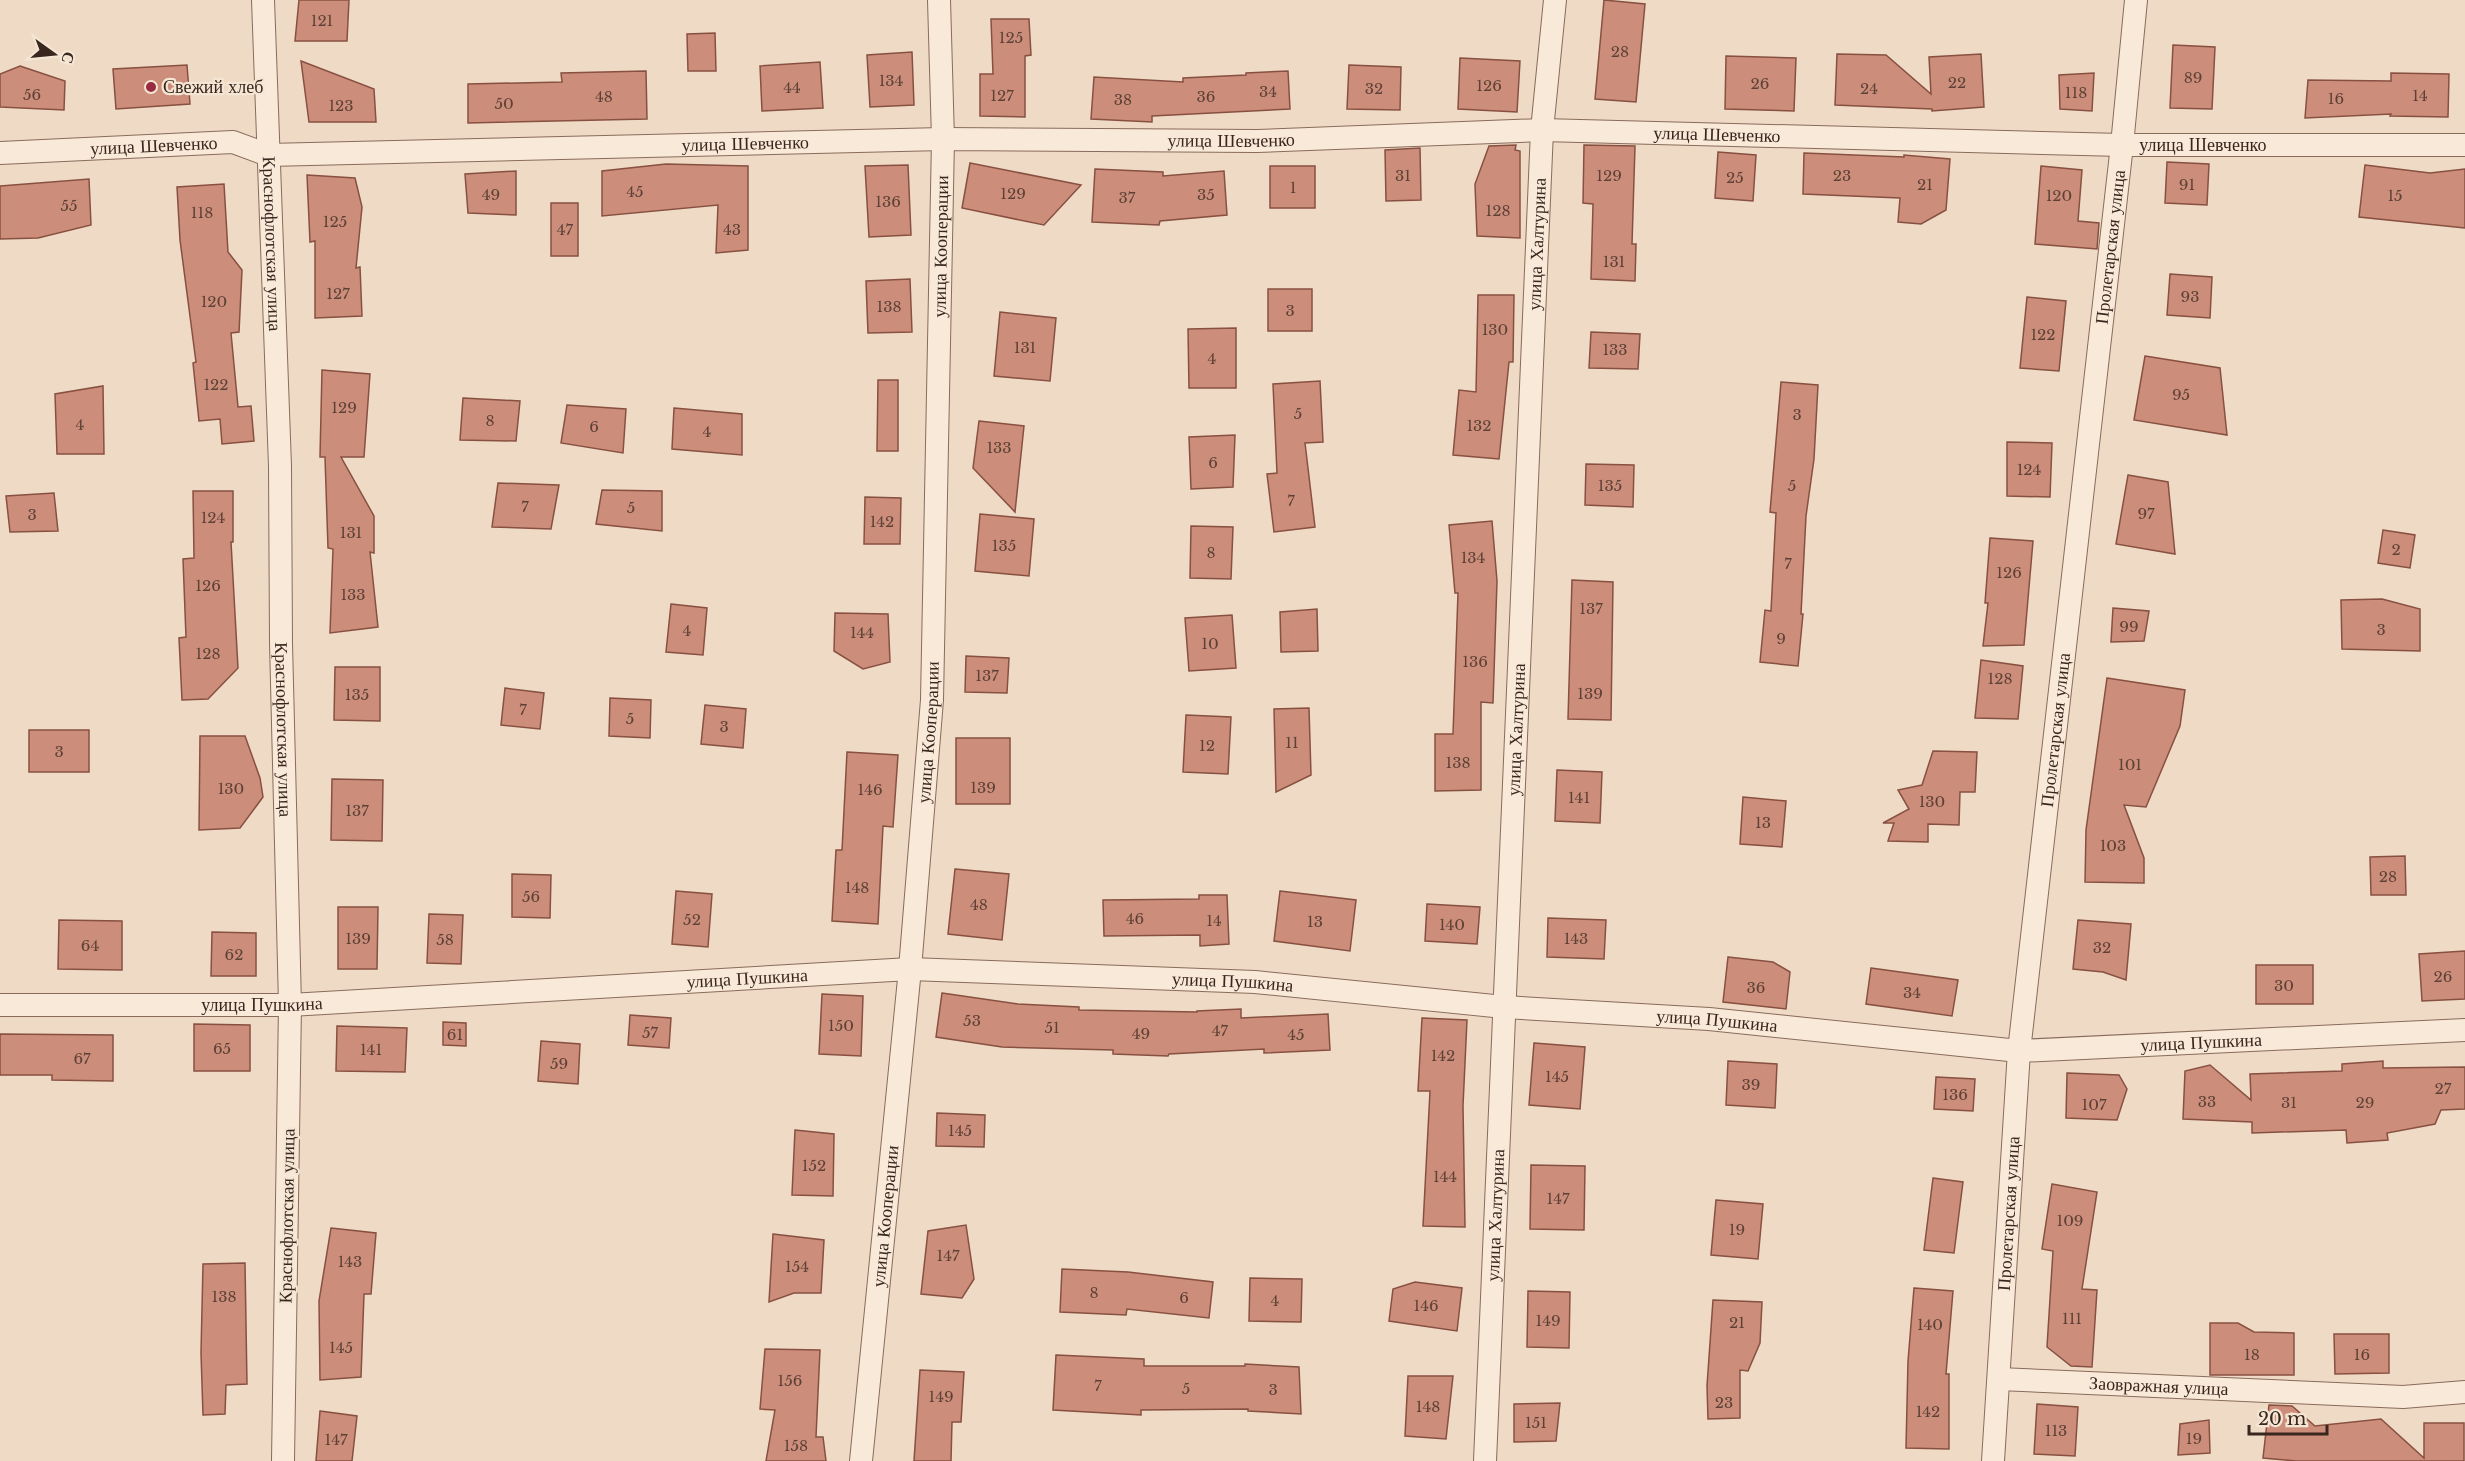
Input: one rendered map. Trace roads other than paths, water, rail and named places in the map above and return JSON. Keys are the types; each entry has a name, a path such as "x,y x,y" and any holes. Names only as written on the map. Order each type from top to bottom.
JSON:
{"street":[{"name":"Краснофлотская улица","path":"263,0 280,466 281,643 290,1005 283,1461"},
{"name":"улица Кооперации","path":"861,1461 910,969 932,700 943,139 939,0"},
{"name":"улица Халтурина","path":"1485,1461 1542,130 1555,0"},
{"name":"Пролетарская улица","path":"1993,1461 2019,1051 2122,145 2136,0"},
{"name":"улица Шевченко","path":"0,153 233,142 268,155 943,139 1257,141 1542,130 2122,145 2465,145"},
{"name":"улица Пушкина","path":"0,1005 290,1005 910,969 1255,982 1504,1007 1709,1019 2019,1051 2465,1030"},
{"name":"Заовражная улица","path":"1999,1379 2403,1397 2465,1392"}],"place":[{"name":"Свежий хлеб","path":"151,87"}]}
